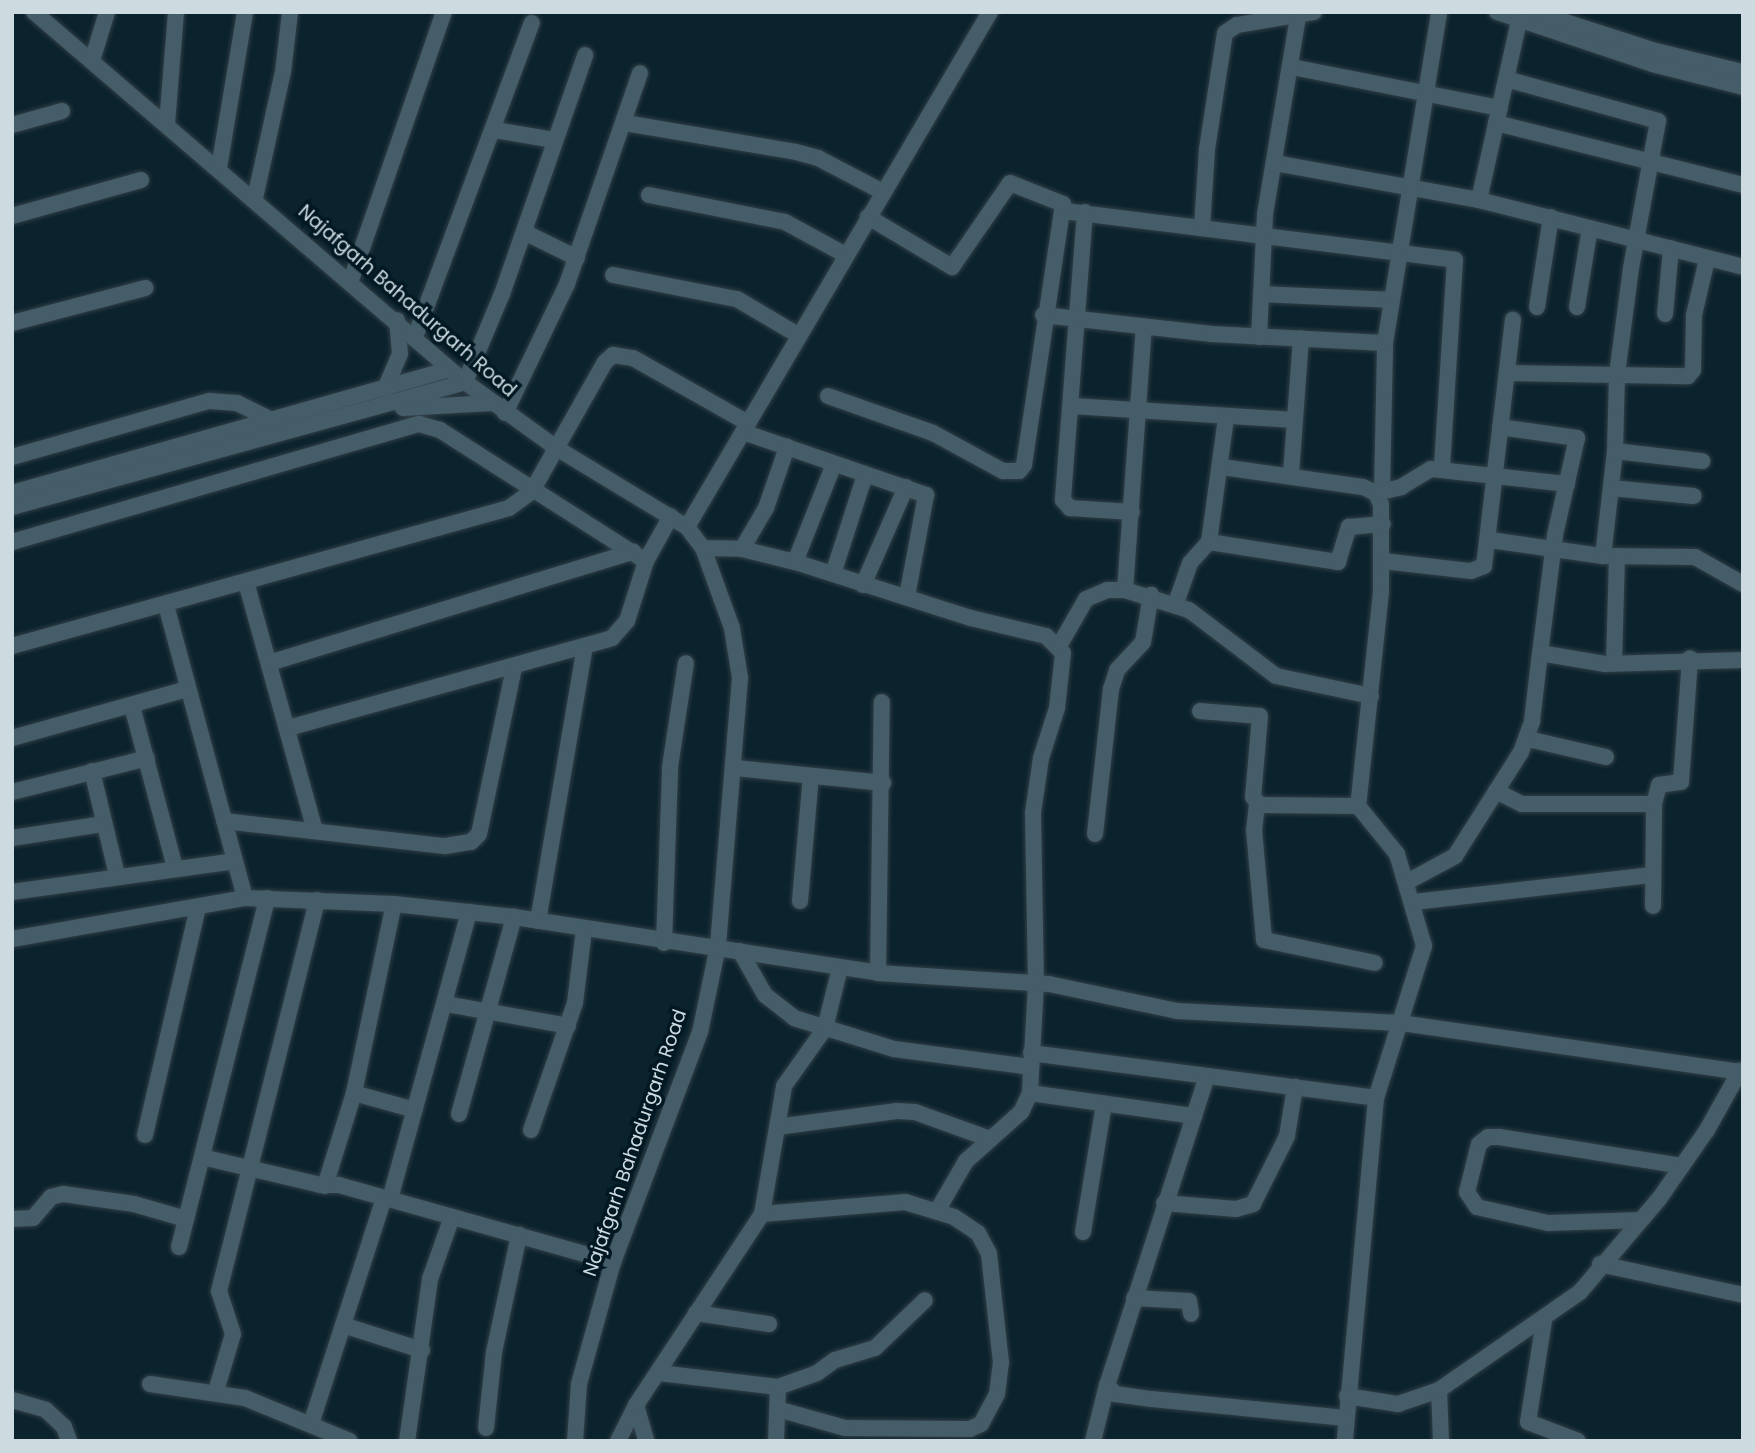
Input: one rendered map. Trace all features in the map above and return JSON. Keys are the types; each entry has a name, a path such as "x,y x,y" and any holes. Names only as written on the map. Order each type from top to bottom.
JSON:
{"street":[{"name":"Najafgarh Bahadurgarh Road","path":"34,12 255,198 465,382 558,449 687,527 703,548 738,657 736,768 718,946 700,1032 613,1262 579,1384 575,1441"},
{"path":"92,61 107,12"},
{"path":"167,124 176,12"},
{"path":"219,168 245,12"},
{"path":"255,198 281,84 290,12"},
{"path":"351,283 444,12"},
{"path":"687,527 844,254 990,12"},
{"path":"1345,1441 1376,1098 1424,958 1414,902 1392,846 1358,806 1383,561 1383,524 1379,492 1385,343 1407,186 1439,12"},
{"path":"1497,12 1652,64 1743,87"},
{"path":"1535,12 1656,51 1743,72"},
{"path":"1202,227 1207,149 1225,33 1237,24 1306,14 1292,67 1263,238 1259,337"},
{"path":"1479,200 1519,21"},
{"path":"415,337 495,130 532,23"},
{"path":"12,507 465,382 524,232 585,55"},
{"path":"1292,67 1423,92 1650,160 1743,184"},
{"path":"376,408 498,408 577,258 640,73"},
{"path":"1506,79 1655,118 1658,125 1636,240 1617,375 1610,556 1614,663"},
{"path":"12,125 62,111"},
{"path":"625,122 796,152 818,158 883,192"},
{"path":"495,130 554,140"},
{"path":"1275,163 1479,200 1743,267"},
{"path":"12,216 141,180"},
{"path":"828,396 933,433 1003,471 1020,471 1043,315 1064,211 1059,201 1010,183 952,267 868,218"},
{"path":"649,195 785,222 844,254"},
{"path":"1064,211 1202,227 1263,238 1451,258 1457,263 1442,469"},
{"path":"1086,212 1064,505 1132,512"},
{"path":"1537,307 1551,217"},
{"path":"1577,307 1590,228"},
{"path":"524,232 577,258"},
{"path":"1665,314 1671,248"},
{"path":"1508,373 1686,378 1692,374 1694,315 1707,259"},
{"path":"613,275 737,299 798,335"},
{"path":"12,323 145,288"},
{"path":"1262,294 1392,300"},
{"path":"1043,315 1144,328 1385,343"},
{"path":"385,389 400,354 397,320"},
{"path":"1383,561 1478,571 1484,566 1490,540 1493,473 1513,320"},
{"path":"1125,590 1144,328"},
{"path":"1291,474 1301,338"},
{"path":"12,646 509,508 532,491 605,362 613,355 633,358 745,427 787,447 922,492 928,501 907,597"},
{"path":"12,493 449,369"},
{"path":"12,457 209,401 237,403 272,420"},
{"path":"1072,405 1226,418 1295,420"},
{"path":"1176,603 1190,563 1209,542 1222,467 1226,418"},
{"path":"12,542 419,424 440,430 639,557"},
{"path":"1407,882 1455,856 1528,739 1554,551 1577,442 1575,436 1500,427"},
{"path":"742,549 766,509 787,447"},
{"path":"1615,452 1702,461"},
{"path":"795,562 834,464"},
{"path":"1222,467 1291,474 1379,492 1410,483 1425,470 1442,469 1493,473 1567,484"},
{"path":"833,574 865,475"},
{"path":"863,584 906,487"},
{"path":"1611,488 1694,496"},
{"path":"288,728 514,668 584,647 621,632 639,557 671,516"},
{"path":"1209,542 1338,562 1349,527 1383,524"},
{"path":"1490,540 1554,551 1610,556 1695,557 1743,584"},
{"path":"703,548 742,549 795,562 1046,636 1059,646 1063,659 1057,708 1041,758 1033,813 1036,984 1030,1093 1021,1112 966,1161 937,1212"},
{"path":"269,663 639,557"},
{"path":"246,582 315,830"},
{"path":"1059,646 1086,598 1107,590 1125,590 1176,603 1276,676 1371,696"},
{"path":"1096,834 1111,689 1117,670 1143,642 1151,596"},
{"path":"166,605 245,898"},
{"path":"538,921 584,647"},
{"path":"1540,653 1614,663 1690,658 1743,660"},
{"path":"1653,906 1654,804 1659,785 1681,782 1690,658"},
{"path":"664,943 670,767 686,663"},
{"path":"224,821 445,846 471,842 479,834 514,668"},
{"path":"12,738 187,689"},
{"path":"878,973 883,783 882,702"},
{"path":"132,706 175,868"},
{"path":"1200,711 1260,716 1253,797 1257,803 1254,830 1264,940 1375,963"},
{"path":"1528,739 1606,757"},
{"path":"12,792 147,758"},
{"path":"736,768 883,783"},
{"path":"92,771 117,876"},
{"path":"800,901 811,776"},
{"path":"1496,791 1522,804 1654,804"},
{"path":"1257,803 1358,806"},
{"path":"12,838 104,824"},
{"path":"12,892 234,861"},
{"path":"1414,902 1652,875"},
{"path":"12,939 245,898 394,904 514,917 664,943 718,946 878,973 1036,984 1177,1011 1401,1023 1741,1071 1682,1167 1641,1220 1600,1264 1580,1292 1544,1321 1490,1350 1439,1390 1398,1404 1347,1396"},
{"path":"179,1247 243,980 267,898"},
{"path":"216,1391 234,1328 218,1298 219,1291 253,1168 317,900"},
{"path":"325,1186 354,1093 394,904"},
{"path":"145,1135 198,907"},
{"path":"311,1423 415,1111 469,912"},
{"path":"459,1114 514,917"},
{"path":"531,1130 569,1026 584,930"},
{"path":"740,951 774,1004 793,1018 894,1049 1207,1076 1376,1098"},
{"path":"618,1441 636,1405 762,1214 788,1078 825,1028 840,968"},
{"path":"446,1004 569,1026"},
{"path":"1093,1441 1134,1298 1207,1076"},
{"path":"1164,1203 1236,1209 1252,1204 1287,1136 1295,1087"},
{"path":"354,1093 415,1111"},
{"path":"1030,1093 1194,1116"},
{"path":"1083,1232 1104,1104"},
{"path":"777,1127 897,1111 915,1112 990,1139"},
{"path":"1641,1220 1548,1223 1477,1207 1467,1192 1479,1144 1489,1137 1499,1137 1682,1167"},
{"path":"202,1157 325,1186 336,1184 613,1262"},
{"path":"12,1219 33,1219 51,1197 63,1194 134,1204 186,1219"},
{"path":"762,1214 905,1202 937,1212 978,1233 989,1254 1002,1373 997,1394 981,1424 970,1429 860,1429 780,1410"},
{"path":"407,1441 430,1279 452,1217"},
{"path":"486,1428 494,1352 519,1235"},
{"path":"1600,1264 1743,1295"},
{"path":"1134,1298 1189,1301 1191,1314"},
{"path":"659,1373 778,1387 817,1373 835,1360 875,1348 925,1300"},
{"path":"696,1313 769,1324"},
{"path":"1544,1321 1528,1422 1578,1441"},
{"path":"343,1325 422,1350"},
{"path":"150,1384 216,1391 311,1423 350,1441"},
{"path":"1107,1385 1115,1394 1345,1418"},
{"path":"776,1441 780,1410 778,1387"},
{"path":"1439,1390 1441,1441"},
{"path":"12,1400 46,1410 64,1427 69,1441"},
{"path":"636,1405 646,1441"}]}
